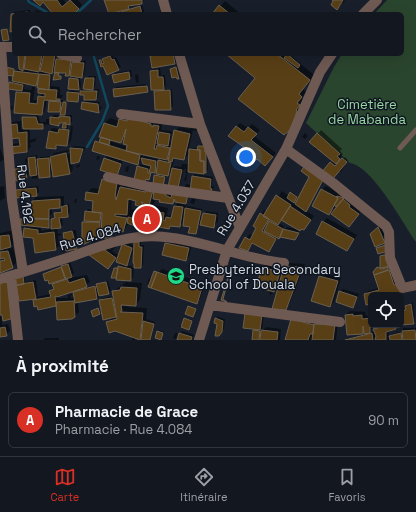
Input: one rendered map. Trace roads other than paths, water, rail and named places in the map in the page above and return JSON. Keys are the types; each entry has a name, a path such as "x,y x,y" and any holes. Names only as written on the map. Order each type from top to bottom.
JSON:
{"street":[{"path":"163,0 166,12"},
{"path":"365,12 377,0"},
{"path":"0,47 12,47"},
{"name":"Rue 4.192","path":"0,47 10,179 23,272"},
{"path":"70,56 78,58"},
{"path":"180,56 200,124 240,228"},
{"name":"Rue 4.037","path":"199,340 226,250 286,149 320,72 331,56"},
{"path":"121,114 200,124"},
{"path":"286,149 333,183 386,226 389,232 390,258 403,288 416,285"},
{"path":"108,177 150,187 228,198"},
{"name":"Rue 4.084","path":"0,279 110,242 134,237 163,236 202,242 268,261 284,263"},
{"path":"11,276 18,340"},
{"path":"210,305 340,322"}],"lane":[{"path":"400,148 416,130"}],"waterway":[{"path":"28,0 46,12"},
{"path":"78,12 91,0"},
{"path":"87,147 102,122 108,106 94,57"}],"place":[{"name":"Pharmacie de Grace","path":"147,219"},
{"name":"Presbyterian Secondary School of Douala","path":"176,276"}],"park label":[{"name":"Cimetière de Mabanda","path":"367,112"}]}
